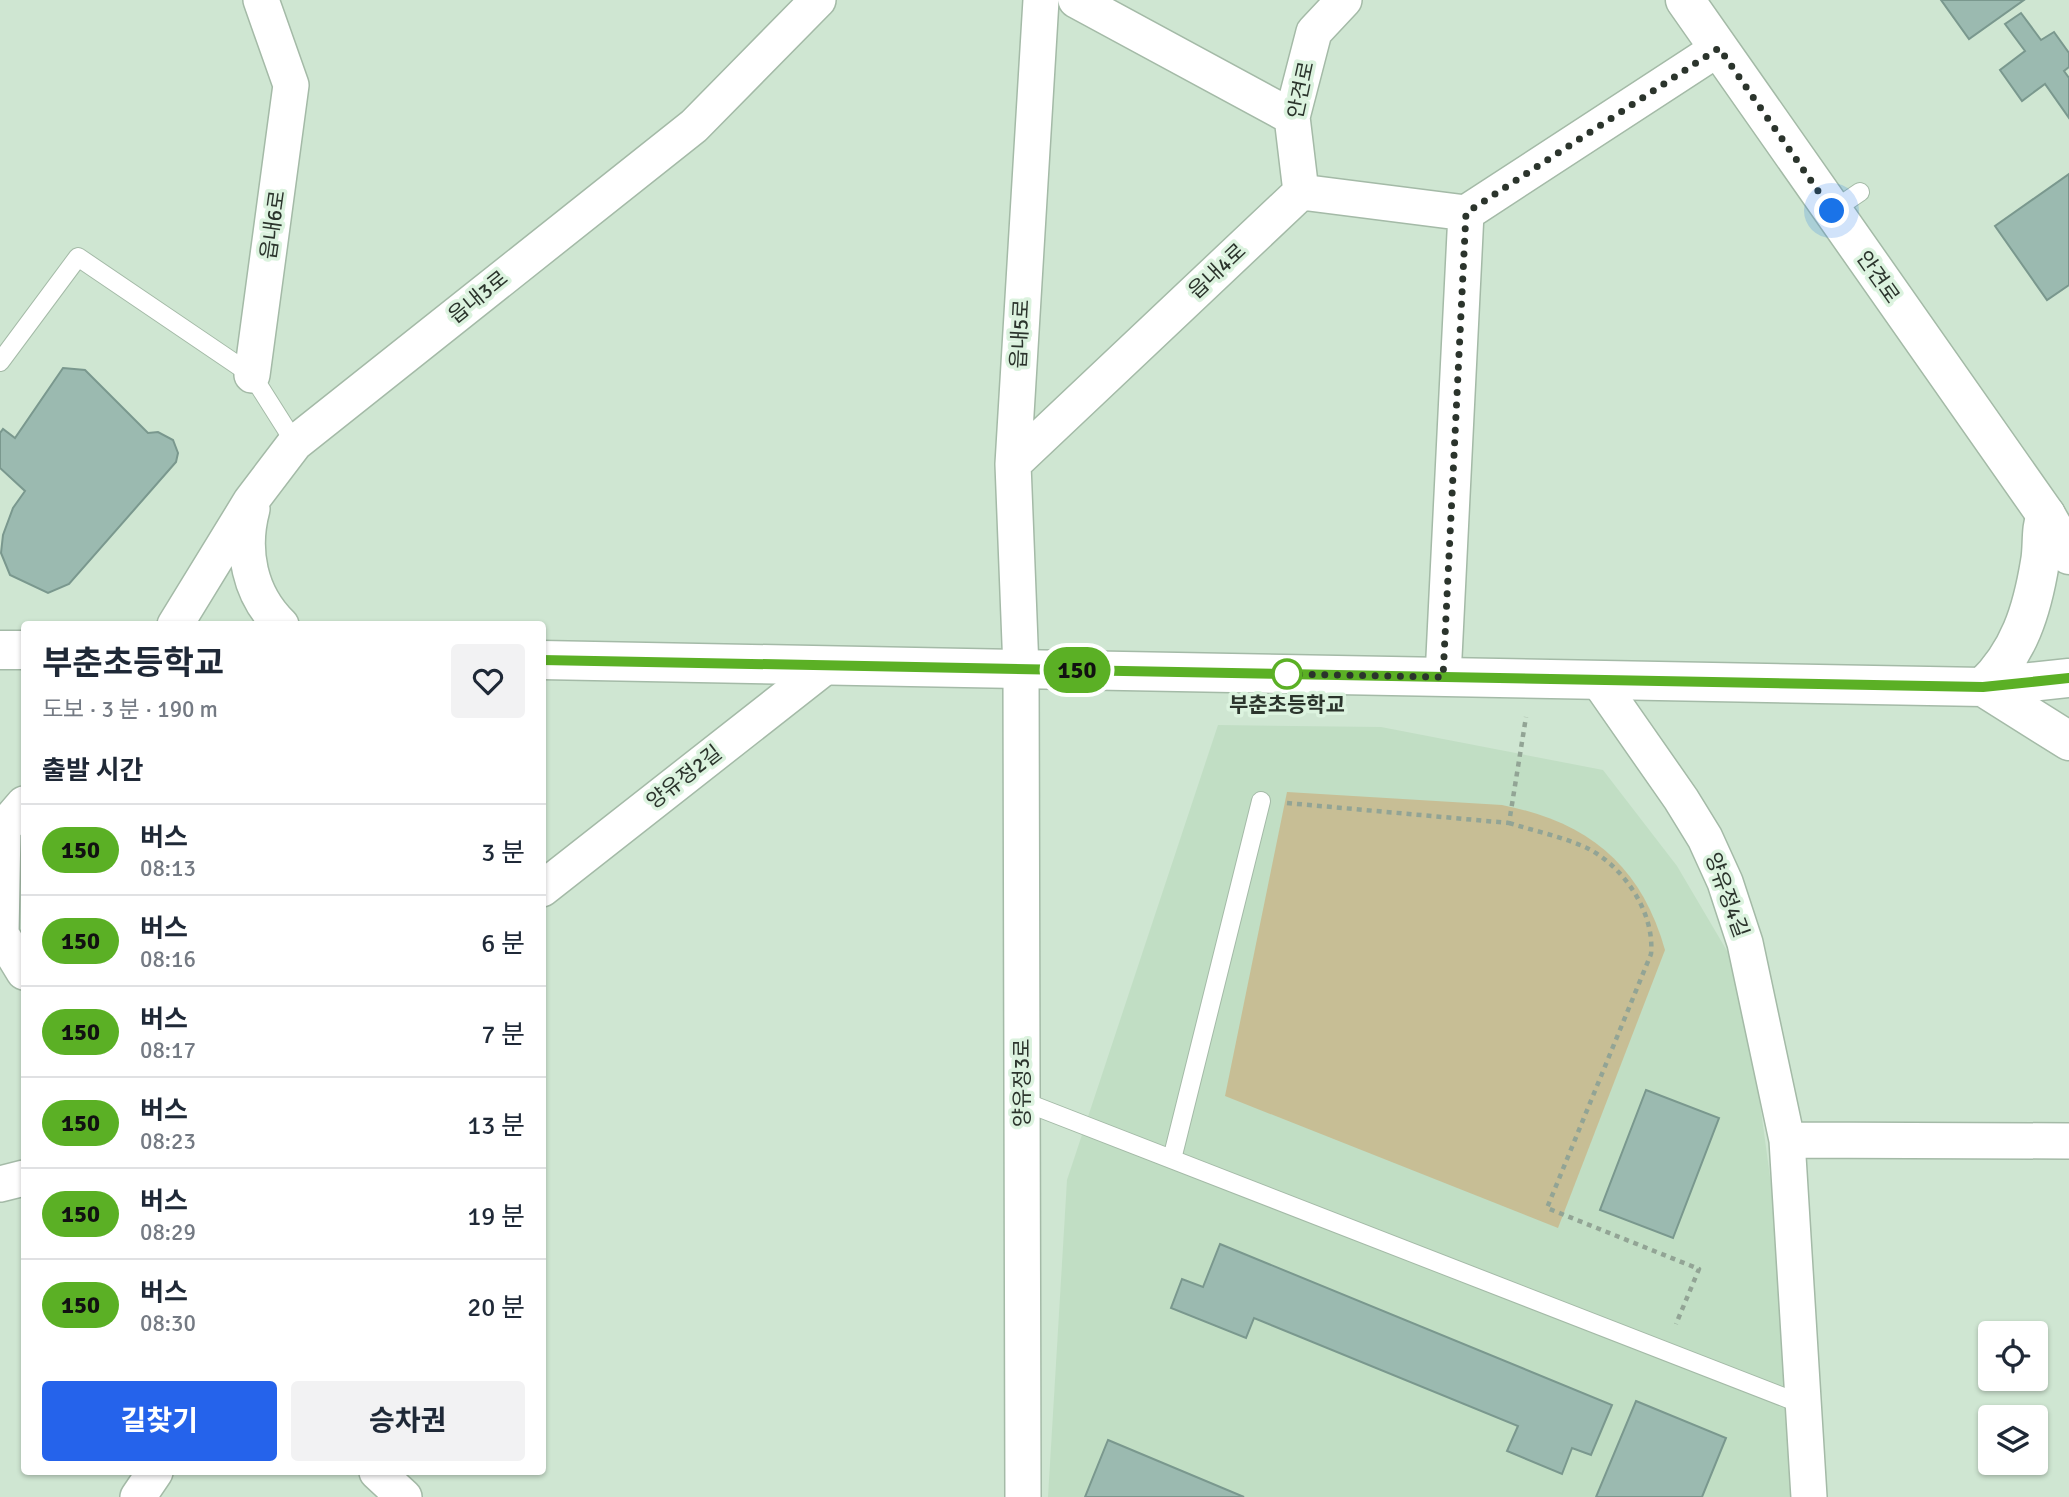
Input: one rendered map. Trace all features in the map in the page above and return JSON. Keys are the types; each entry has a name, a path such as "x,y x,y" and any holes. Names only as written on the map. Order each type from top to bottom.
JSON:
{"street":[{"name":"읍내6로","path":"253,375 291,85 261,0"},
{"name":"읍내3로","path":"177,621 256,495 295,443 694,126 818,0"},
{"name":"읍내5로","path":"1021,669 1013,464 1041,0"},
{"path":"1076,0 1292,117"},
{"name":"안견로","path":"1301,192 1292,117 1314,32 1344,0"},
{"name":"안견로","path":"1685,0 1719,48 1846,202 2016,474 2057,507"},
{"path":"1301,192 1466,213 1719,48"},
{"name":"읍내4로","path":"1013,464 1301,192"},
{"path":"1443,677 1466,213"},
{"path":"256,495 248,527 247,557 253,580 264,603 278,621"},
{"path":"2057,507 2069,555"},
{"path":"1983,687 2001,670 2025,623 2057,507"},
{"path":"0,650 21,650"},
{"path":"546,660 1983,687 2069,678"},
{"name":"양유정2길","path":"546,886 827,666"},
{"name":"양유정3로","path":"1021,669 1023,1497"},
{"name":"양유정4길","path":"1598,680 1682,799 1705,838 1725,882 1745,943 1787,1140 1809,1497"},
{"path":"1983,687 2069,741"},
{"path":"9,821 1,934 21,967"},
{"path":"1787,1140 2069,1141"},
{"path":"0,1184 21,1179"},
{"path":"138,1497 153,1475"},
{"path":"380,1475 404,1497"}],"lane":[{"path":"0,362 78,257 253,375 295,443"},
{"path":"1172,1159 1261,801"},
{"path":"1022,1101 1804,1405"}],"path":[{"path":"1510,824 1532,678"},
{"path":"1261,801 1510,824 1576,844 1611,866 1629,886 1648,923 1651,954 1547,1208 1699,1269 1664,1351"}],"shaded area":[{"name":"부춘초등학교","path":"1218,725 1381,727 1603,770 1677,866 1743,978 1793,1346 1797,1497 1048,1497 1067,1180"},
{"path":"1287,792 1502,805 1533,813 1585,836 1607,852 1626,871 1642,894 1655,920 1665,950 1558,1228 1225,1096"}],"building":[{"path":"1941,0 2024,0 1969,39"},
{"path":"2021,13 2041,40 2054,32 2069,53 2069,67 2064,71 2069,78 2069,118 2045,84 2022,101 2000,70 2025,51 2005,24"},
{"path":"2069,174 2069,285 2047,300 1995,226"},
{"path":"63,368 85,370 148,433 158,432 173,440 178,453 176,462 69,584 48,593 10,575 1,553 3,535 13,508 25,491 0,468 0,433 3,429 15,438"},
{"path":"1646,1090 1719,1118 1673,1238 1600,1210"},
{"path":"1220,1244 1612,1405 1591,1455 1572,1448 1562,1474 1507,1451 1518,1426 1254,1318 1246,1338 1171,1308 1182,1279 1203,1287"},
{"path":"1636,1401 1726,1438 1702,1497 1596,1497"},
{"path":"1108,1440 1244,1497 1085,1497"}],"bus line":[{"name":"150","path":"546,660 1983,687 2069,678"}],"place":[{"name":"부춘초등학교","path":"1287,674"}],"route":[{"path":"1287,674 1443,677 1466,213 1719,48 1832,211"}]}
